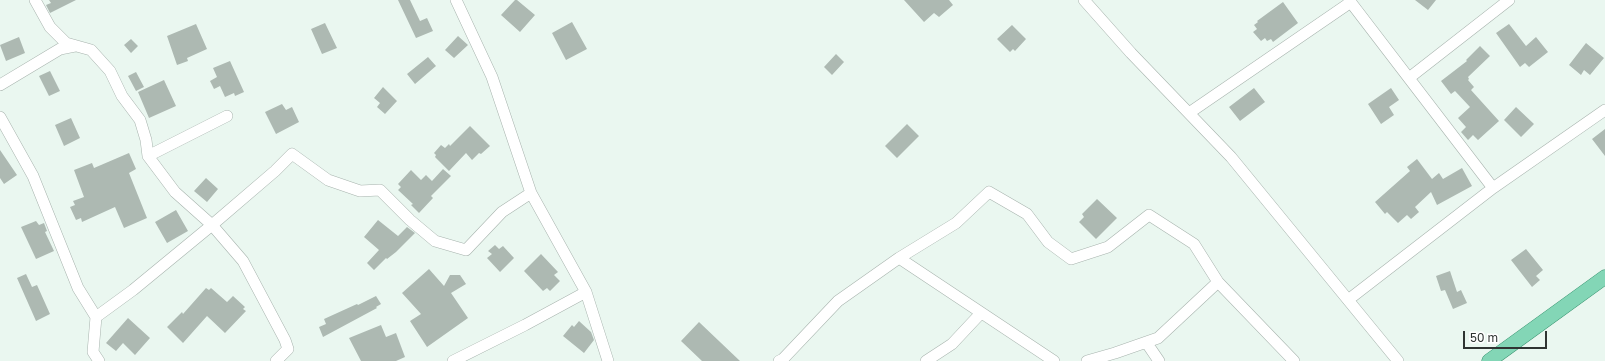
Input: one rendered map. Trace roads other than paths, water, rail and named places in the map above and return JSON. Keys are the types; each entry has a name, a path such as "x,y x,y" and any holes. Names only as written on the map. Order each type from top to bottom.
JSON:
{"main road":[{"path":"1488,361 1605,276"},
{"path":"1501,361 1605,286"}],"street":[{"path":"35,0 50,27 66,43 91,50 110,70 122,96 140,120 148,156 175,192 212,225 243,261 285,340 288,349 276,361"},
{"path":"456,0 492,77 530,193 586,292 608,361"},
{"path":"1084,0 1131,53 1231,156 1398,361"},
{"path":"1409,78 1509,0"},
{"path":"1189,113 1350,1 1493,188"},
{"path":"0,85 60,49 77,46"},
{"path":"1348,300 1493,188 1605,110"},
{"path":"0,116 33,176 78,288 96,317 93,352 99,361"},
{"path":"148,156 227,116"},
{"path":"96,317 134,290 275,171 292,154 328,180 360,191 380,190 410,220 435,241 466,250 502,212 530,193"},
{"path":"781,361 838,300 899,258 956,223 989,192 1027,214 1048,242 1071,259 1108,247 1149,215 1194,244 1218,282 1294,361"},
{"path":"899,258 1054,361"},
{"path":"1087,361 1158,338 1218,282"},
{"path":"453,361 526,325 586,292"},
{"path":"926,361 952,344 981,313"},
{"path":"1146,342 1159,361"}]}
